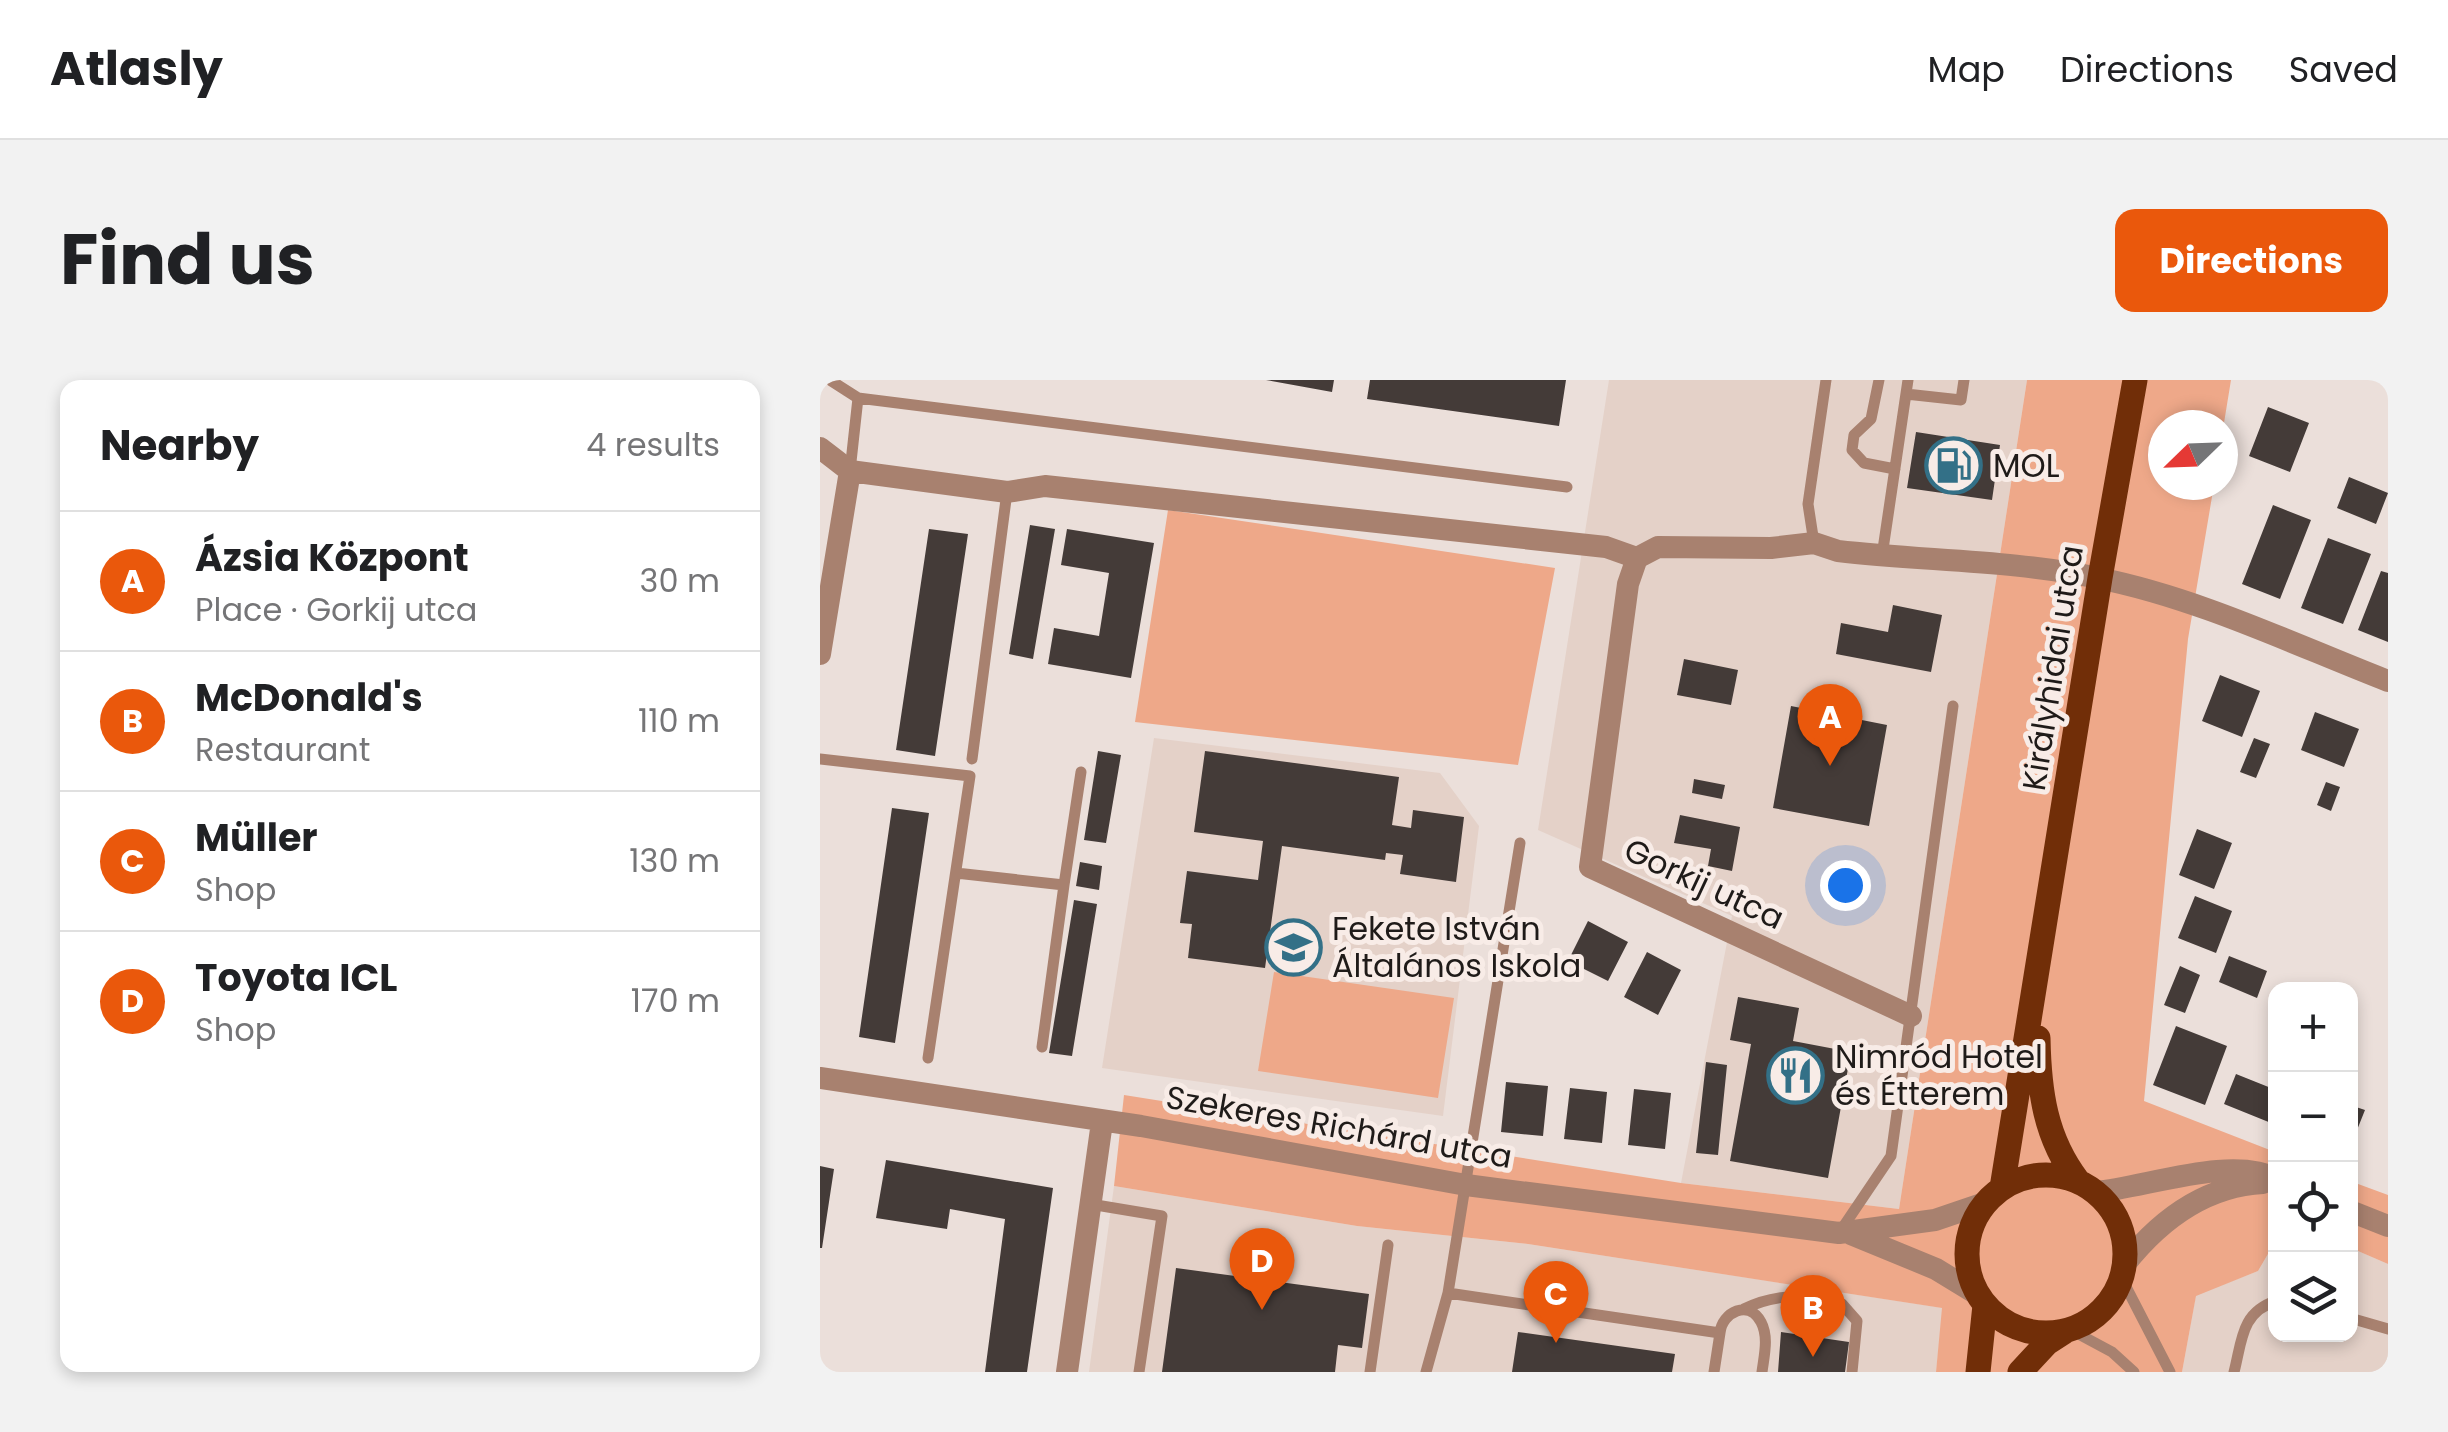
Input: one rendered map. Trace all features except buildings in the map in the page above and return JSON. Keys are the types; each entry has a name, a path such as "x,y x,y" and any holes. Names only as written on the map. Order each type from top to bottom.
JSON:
{"main road":[{"name":"Királyhidai utca","path":"1993,1196 2038,968 2135,380"},
{"name":"Királyhidai utca","path":"2038,968 2039,1065 2047,1121 2058,1151 2087,1186"},
{"path":"1978,1372 1981,1299 1966,1254 1971,1227 1993,1196 2016,1180 2047,1174 2087,1186 2120,1224 2123,1271 2102,1310 2048,1343 2020,1372"},
{"path":"1981,1299 1996,1316 2021,1330 2050,1334 2068,1331"}],"street":[{"path":"820,448 850,471 1006,492 1044,486 1606,547 1637,558 1658,547 1772,548 1814,543 1838,551 2054,571 2100,578 2180,600 2388,681"},
{"path":"820,654 850,471"},
{"name":"Gorkij utca","path":"1637,558 1628,584 1590,867 1912,1016"},
{"name":"Szekeres Richárd utca","path":"820,1078 1466,1184 1844,1233 1936,1269 1981,1299"},
{"path":"1067,1372 1102,1122"},
{"path":"2087,1186 2229,1171 2268,1176"},
{"path":"2123,1271 2163,1221 2233,1187 2268,1183"},
{"name":"Szekeres Richárd utca","path":"1844,1233 1935,1220 1993,1196"},
{"path":"2358,1214 2388,1226"}],"lane":[{"path":"830,380 858,398 1567,487"},
{"path":"1814,543 1808,504 1826,380"},
{"path":"1879,380 1871,419 1854,435 1851,446 1864,463 1895,469"},
{"path":"1882,556 1908,380"},
{"path":"1906,394 1961,400 1964,380"},
{"path":"850,471 858,398"},
{"path":"972,759 1006,492"},
{"path":"1844,1233 1891,1156 1953,706"},
{"path":"820,759 970,776 928,1058"},
{"path":"1042,1047 1081,772"},
{"path":"1426,1372 1448,1293 1520,843"},
{"path":"956,873 1064,885"},
{"path":"1090,1204 1162,1216 1139,1372"},
{"path":"1370,1372 1388,1245"},
{"path":"2123,1271 2170,1372"},
{"path":"1448,1293 1720,1333"},
{"path":"1714,1372 1724,1318 1770,1298 1835,1300 1842,1304 1858,1321 1852,1372"},
{"path":"2234,1372 2248,1320 2259,1306 2268,1303"},
{"path":"1744,1309 1762,1323 1762,1372"},
{"path":"2358,1320 2388,1329"},
{"path":"2068,1331 2112,1352 2134,1372"}],"shaded area":[{"path":"1609,380 2027,380 1899,1209 1681,1183 1732,916 1538,830"},
{"path":"2027,380 2231,380 2226,410 2148,410 2148,500 2211,500 2188,639 2144,1101 2268,1149 2268,1254 2258,1271 2196,1296 2182,1372 1936,1372 1942,1308 1528,1244 1357,1226 1114,1186 1124,1095 1681,1183 1899,1209"},
{"path":"1168,510 1555,568 1518,765 1135,722"},
{"name":"Fekete István Általános Iskola","path":"1154,738 1440,773 1479,826 1443,1116 1102,1068"},
{"path":"1274,972 1454,998 1438,1098 1258,1071"},
{"path":"2358,1184 2388,1195 2388,1264 2358,1251"},
{"path":"1114,1186 1357,1226 1528,1244 1943,1308 1936,1372 1089,1372"},
{"path":"2358,1251 2388,1264 2388,1372 2182,1372 2196,1295 2258,1271 2268,1254 2268,1342 2358,1342"}],"place":[{"name":"MOL","path":"1954,466"},
{"name":"Ázsia Központ","path":"1830,766"},
{"name":"Fekete István Általános Iskola","path":"1293,947"},
{"name":"Nimród Hotel és Étterem","path":"1796,1075"},
{"name":"Toyota ICL","path":"1262,1310"},
{"name":"Müller","path":"1556,1343"},
{"name":"McDonald's","path":"1813,1357"}]}
